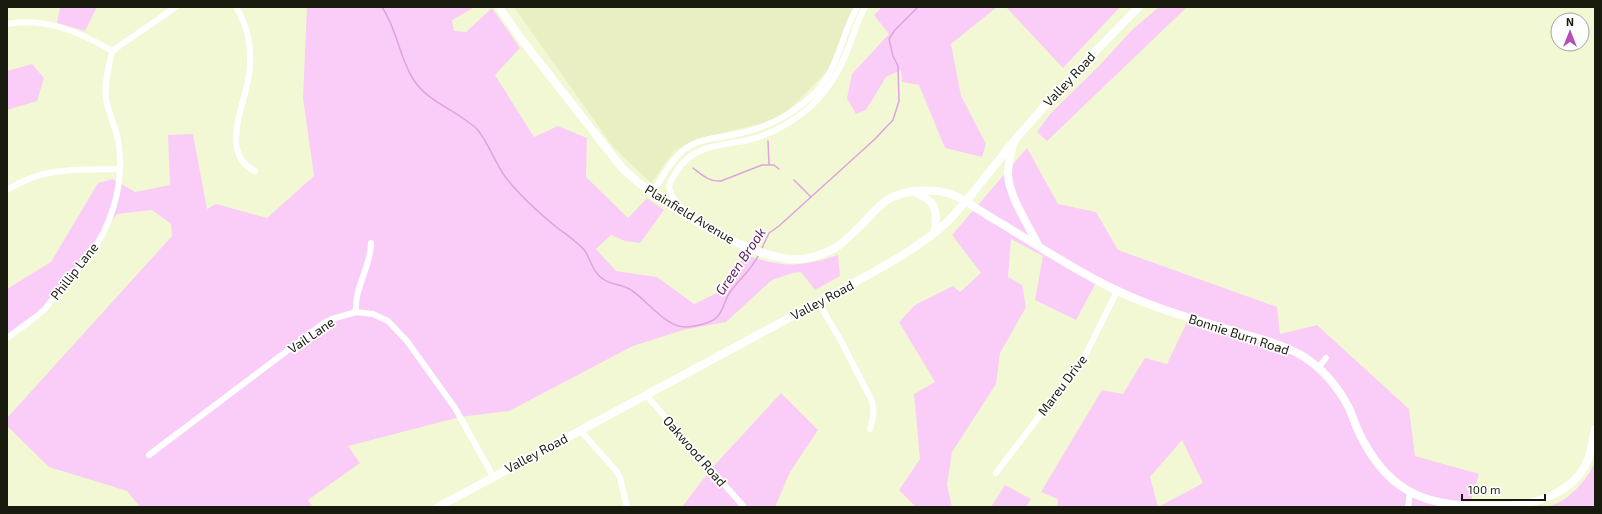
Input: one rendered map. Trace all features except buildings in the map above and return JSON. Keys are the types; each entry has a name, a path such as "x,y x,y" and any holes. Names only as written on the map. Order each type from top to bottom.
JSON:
{"main road":[{"name":"Plainfield Avenue","path":"499,7 522,40 613,158 629,174 652,193 685,214 721,235 753,249 792,259 813,257 825,253 846,240 886,200 895,196 933,190 943,191 965,201"},
{"name":"Valley Road","path":"438,507 818,302 884,265 936,231 947,222 1013,142 1052,98 1138,7"},
{"path":"1013,142 1008,172 1009,182 1012,193 1038,246"},
{"path":"913,192 925,196 934,206 936,231"},
{"name":"Bonnie Burn Road","path":"965,201 1038,246 1117,291 1173,313 1273,342 1303,356 1333,382 1341,394 1365,444 1380,467 1410,493 1420,498 1449,505 1465,506 1505,506 1539,501 1566,489 1575,479 1588,457 1595,429"}],"street":[{"path":"7,24 24,22 65,28 76,32 112,51 176,7"},
{"path":"236,7 248,34 250,61 248,81 238,122 236,136 237,148 242,160 248,168 255,171"},
{"path":"652,193 673,162 686,149 703,140 736,135 775,123 803,104 815,92 833,67 857,7"},
{"path":"685,214 672,196 668,187 675,173 683,162 690,156 706,148 742,142 764,136 778,129 810,108 820,98 836,75 865,7"},
{"name":"Phillip Lane","path":"7,338 45,309 86,259 106,227 113,210 119,187 120,169 119,146 106,94 106,78 112,51"},
{"path":"7,190 34,176 55,171 120,169"},
{"path":"356,312 356,299 369,262 371,243"},
{"name":"Mareu Drive","path":"996,473 1085,356 1117,291"},
{"path":"818,302 841,341 872,401 874,409 870,429"},
{"name":"Vail Lane","path":"149,455 324,323 332,318 356,312 366,312 379,316 388,321 399,332 455,408 493,476"},
{"path":"1318,368 1326,358"},
{"name":"Oakwood Road","path":"646,395 744,507"},
{"path":"580,430 617,472 620,478 627,507"},
{"path":"1408,507 1410,493"}],"shaded area":[{"path":"60,7 97,7 85,31 57,23"},
{"path":"307,7 475,7 452,20 454,31 466,32 492,8 520,48 495,75 534,137 558,126 587,138 586,177 628,218 647,198 664,210 640,243 625,241 611,235 596,249 616,271 657,277 694,304 717,293 745,255 781,264 802,264 838,255 840,276 815,290 801,272 772,280 726,322 683,330 633,346 509,411 460,417 348,446 360,463 308,500 313,507 140,507 127,491 49,467 7,426 7,418 172,236 171,224 152,210 117,214 51,303 7,337 7,289 51,262 98,183 113,179 135,192 170,185 168,135 193,134 207,209 216,204 267,218 314,176 303,98"},
{"path":"514,7 855,7 830,68 782,115 763,123 696,139 674,151 651,183 614,148"},
{"path":"882,7 997,7 951,44 961,96 986,144 982,157 945,148 919,85 902,82 901,70 886,77 866,110 856,114 847,98 852,74 889,34 874,15"},
{"path":"1006,7 1120,7 1063,68"},
{"path":"1159,7 1187,7 1047,141 1037,132 1051,113 1099,66 1132,30"},
{"path":"32,64 44,78 37,101 7,110 7,71"},
{"path":"1027,148 1058,204 1096,212 1118,250 1277,307 1280,334 1317,325 1409,409 1415,456 1479,474 1469,507 1158,507 1057,507 1058,499 1041,492 1102,390 1123,394 1145,358 1167,364 1190,316 1113,287 1098,279 1076,320 1035,300 1043,256 1011,239 1008,277 1022,285 1026,307 1000,353 996,384 952,452 947,485 952,507 916,507 899,490 920,459 914,394 935,382 899,322 915,305 953,286 960,292 981,273 952,235","holes":["1182,440 1203,483 1158,507 1150,477"]},
{"path":"781,393 818,430 790,472 775,507 682,507 711,469"},
{"path":"1595,460 1595,507 1542,507 1561,502 1567,498 1585,479"},
{"path":"1005,485 1031,499 1026,507 991,507"}],"waterway":[{"name":"Green Brook","path":"382,7 391,24 408,70 418,86 430,97 476,128 509,182 555,226 582,247 592,266 603,279 631,290 665,319 672,323 680,326 691,327 708,322 718,316 730,292 756,260 759,254"},
{"name":"Green Brook","path":"762,248 769,233 779,226 875,139 893,120 899,101 898,66 893,56 889,39 895,30 918,7"},
{"path":"768,141 769,164"},
{"path":"693,168 706,178 717,181 721,181 762,165 774,165 779,169"},
{"path":"794,180 811,197"}]}
